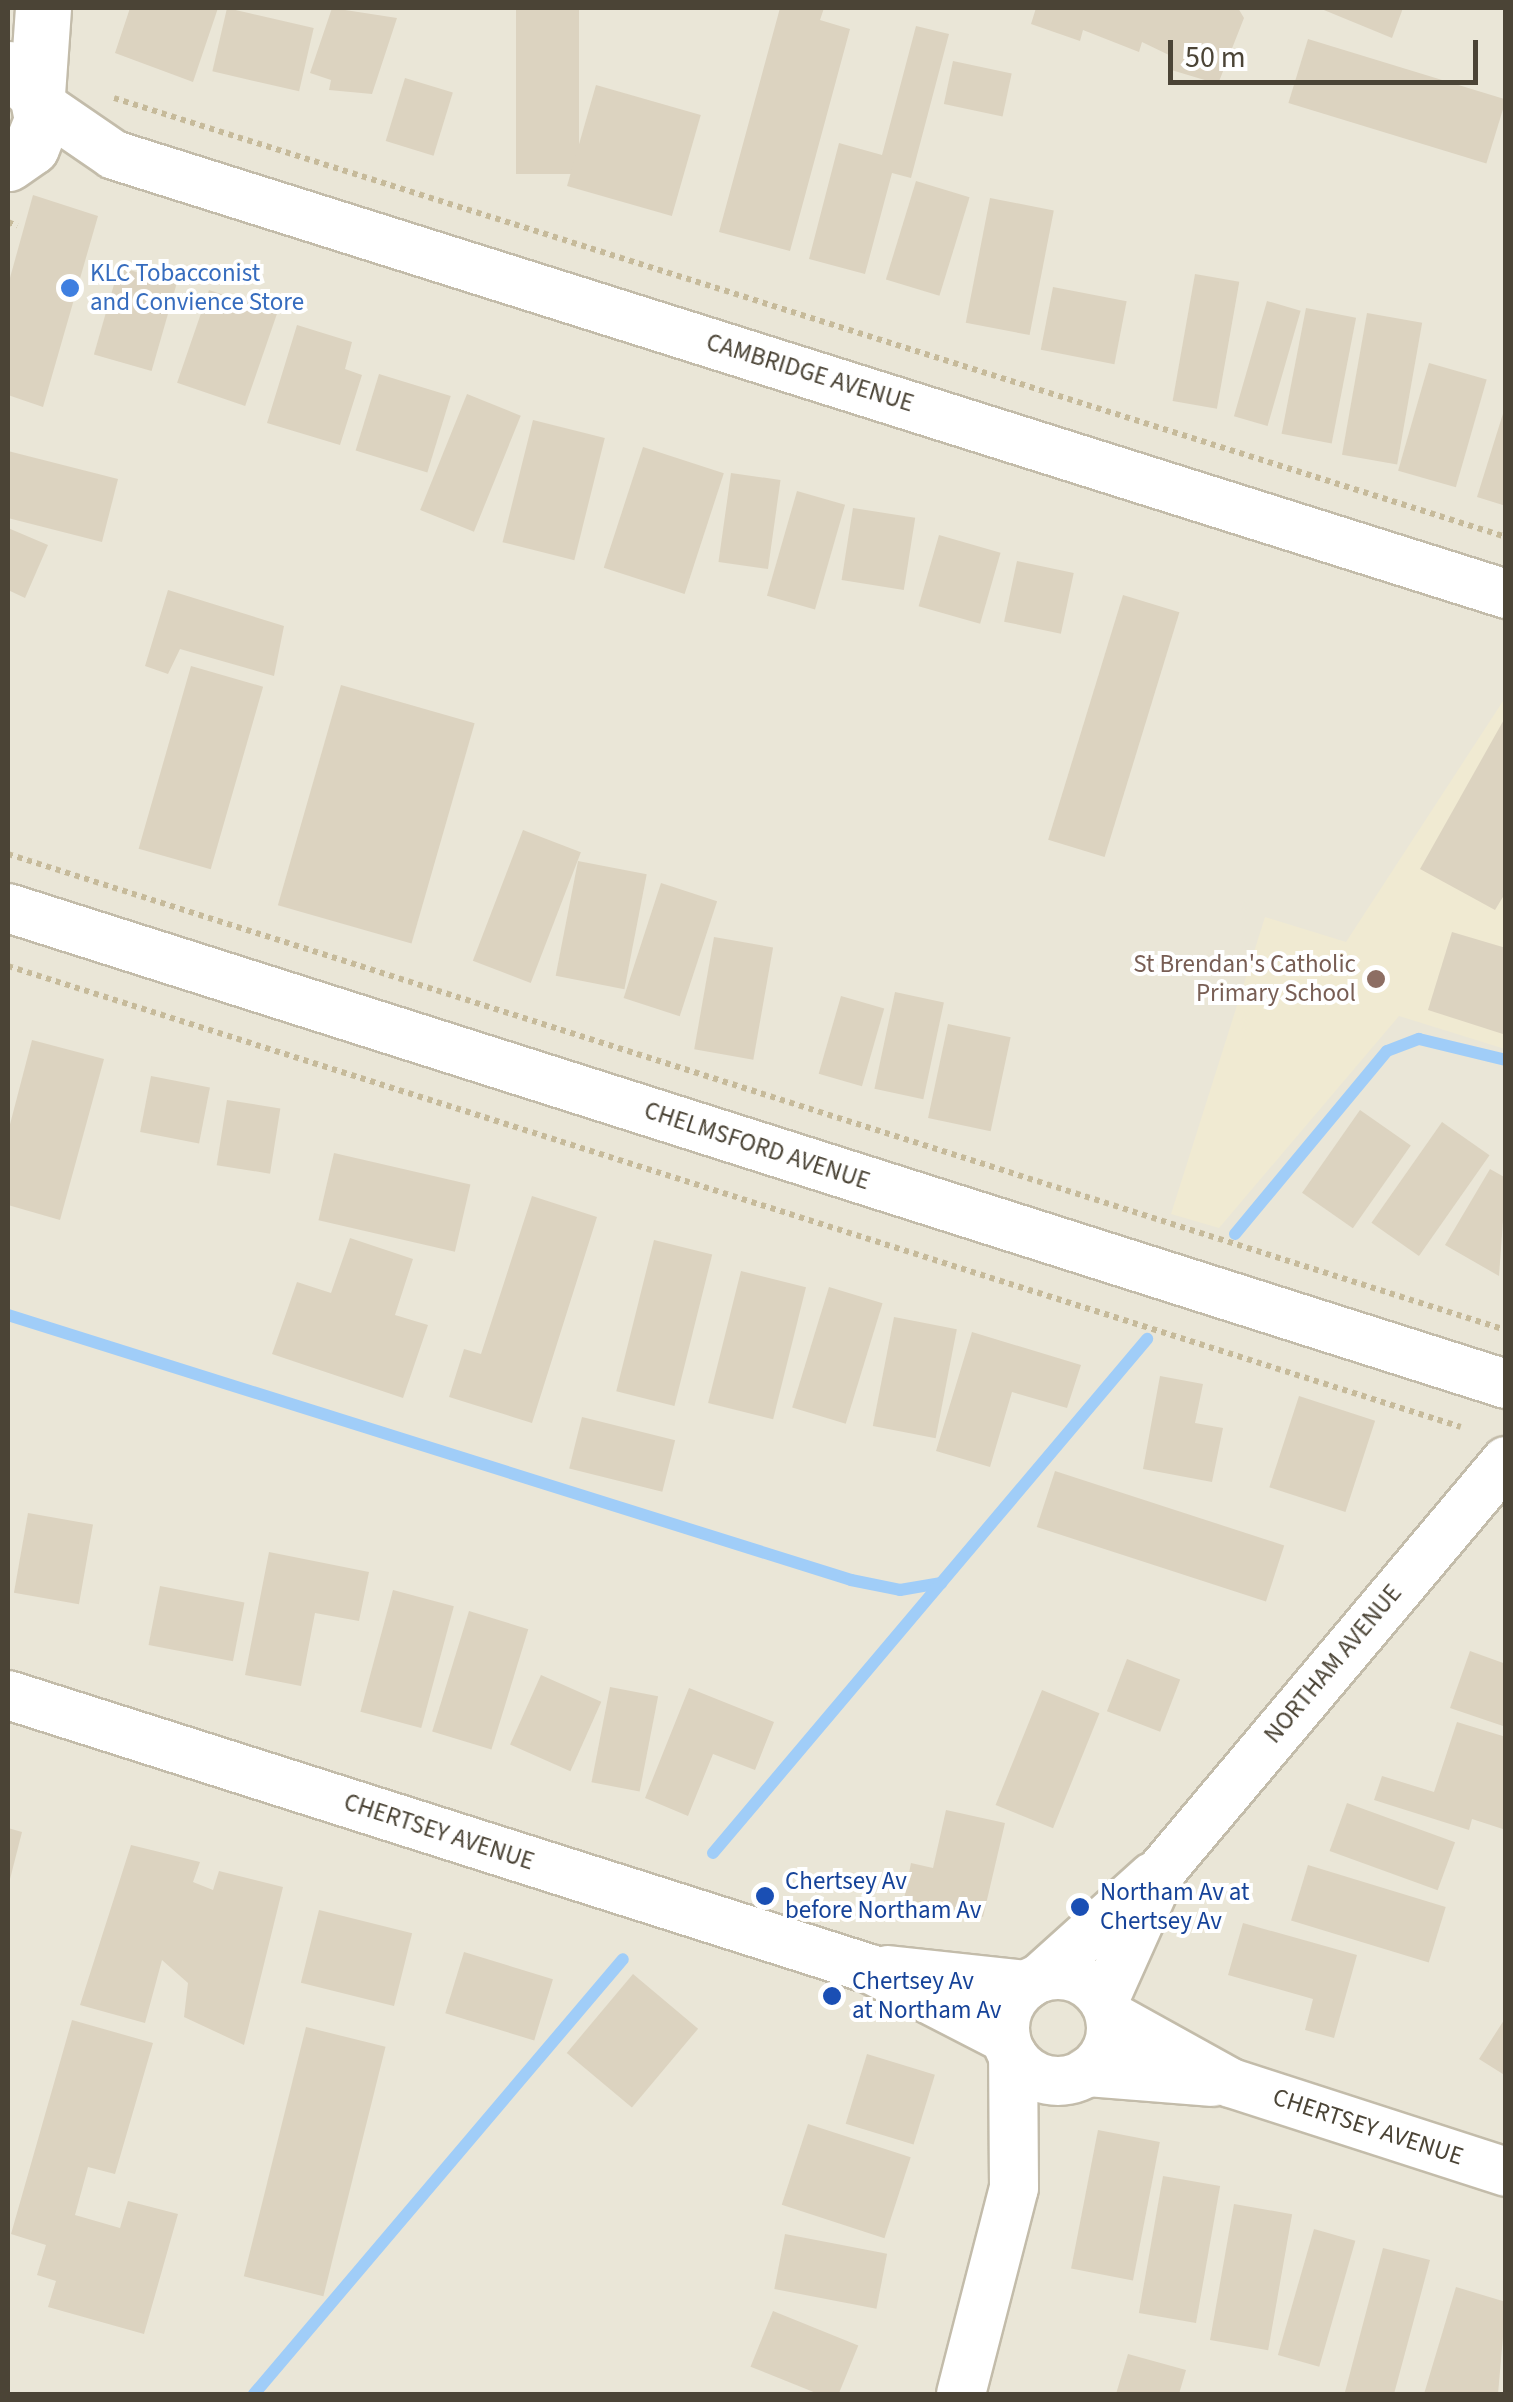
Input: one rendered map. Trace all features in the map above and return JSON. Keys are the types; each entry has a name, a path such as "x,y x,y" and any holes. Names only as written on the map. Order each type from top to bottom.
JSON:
{"street":[{"path":"14,160 38,134 28,89 43,8"},
{"name":"CAMBRIDGE AVENUE","path":"28,89 114,156"},
{"name":"CAMBRIDGE AVENUE","path":"14,160 114,156 1506,594"},
{"name":"CHELMSFORD AVENUE","path":"8,908 1506,1384"},
{"name":"NORTHAM AVENUE","path":"1034,1982 1163,1869 1506,1461"},
{"name":"CHERTSEY AVENUE","path":"8,1695 870,1969 1010,2047"},
{"name":"NORTHAM AVENUE","path":"1107,2008 1163,1869"},
{"name":"CHERTSEY AVENUE","path":"870,1969 1034,1982"},
{"path":"962,2394 1014,2188 1010,2004 1034,1982 1080,1980 1107,2008 1107,2048 1080,2076 1014,2188"},
{"name":"CHERTSEY AVENUE","path":"1107,2008 1231,2083 1506,2172"},
{"path":"1010,2047 1041,2078 1080,2076"},
{"name":"CHERTSEY AVENUE","path":"1080,2076 1231,2083"}],"path":[{"path":"104,95 1506,538"},
{"path":"8,222 18,226"},
{"path":"8,854 1506,1330"},
{"path":"8,966 1461,1428"}],"shaded area":[{"path":"8,8 1505,8 1505,2394 8,2394"},
{"name":"St Brendan's Catholic Primary School","path":"1505,698 1505,1049 1399,1016 1219,1228 1171,1214 1265,917 1346,942"}],"building":[{"path":"130,8 218,8 193,82 115,53"},
{"path":"227,8 314,28 299,91 212,71"},
{"path":"332,8 397,18 372,94 329,90 331,80 310,73"},
{"path":"516,8 579,8 579,174 516,174"},
{"path":"780,8 824,8 820,20 850,29 790,251 719,232"},
{"path":"1036,8 1238,8 1244,18 1218,84 1168,69 1171,56 1142,42 1139,52 1083,30 1080,41 1031,24"},
{"path":"1319,8 1403,8 1392,38"},
{"path":"916,26 949,34 911,178 892,173 865,274 809,259 839,143 882,155"},
{"path":"1308,39 1506,100 1486,164 1288,103"},
{"path":"953,61 1012,73 1003,117 944,104"},
{"path":"405,78 453,93 434,156 386,141"},
{"path":"596,85 701,115 672,216 567,186"},
{"path":"916,181 970,197 939,296 886,279"},
{"path":"33,195 98,216 43,407 8,395 8,285"},
{"path":"990,198 1054,210 1030,335 966,323"},
{"path":"119,267 177,284 152,371 94,354"},
{"path":"1195,274 1239,282 1217,409 1173,401"},
{"path":"1053,287 1127,301 1114,364 1041,350"},
{"path":"209,290 277,313 245,406 177,383"},
{"path":"1267,301 1301,311 1268,426 1234,416"},
{"path":"1306,308 1356,318 1332,443 1282,434"},
{"path":"1367,313 1422,323 1397,465 1342,455"},
{"path":"297,325 352,342 345,369 362,375 340,445 267,423"},
{"path":"1429,363 1487,380 1456,487 1398,471"},
{"path":"379,374 451,396 427,472 356,451"},
{"path":"467,394 521,416 474,532 420,510"},
{"path":"1506,404 1506,506 1477,497"},
{"path":"533,420 605,438 574,560 503,542"},
{"path":"643,447 724,473 685,594 604,568"},
{"path":"8,451 118,479 102,542 8,518"},
{"path":"731,473 781,480 768,569 718,562"},
{"path":"797,491 845,505 815,610 767,596"},
{"path":"853,508 915,518 904,590 842,580"},
{"path":"8,528 48,545 25,598 8,590"},
{"path":"939,535 1001,553 980,624 919,606"},
{"path":"1017,561 1074,573 1061,634 1004,622"},
{"path":"168,590 284,626 274,676 180,649 168,674 145,666"},
{"path":"1123,595 1179,612 1105,857 1048,840"},
{"path":"191,666 263,687 211,869 139,849"},
{"path":"341,685 475,723 411,943 278,905"},
{"path":"1506,716 1506,892 1495,910 1420,869"},
{"path":"523,830 581,852 531,983 473,961"},
{"path":"578,861 647,874 624,989 556,976"},
{"path":"661,883 717,901 680,1016 624,998"},
{"path":"1452,932 1506,948 1506,1035 1428,1010"},
{"path":"714,937 773,947 753,1060 694,1049"},
{"path":"895,992 944,1002 923,1099 874,1089"},
{"path":"841,996 884,1008 862,1086 819,1074"},
{"path":"948,1024 1011,1037 991,1131 928,1118"},
{"path":"32,1040 104,1059 60,1220 8,1205 8,1132"},
{"path":"151,1076 210,1087 199,1143 140,1132"},
{"path":"227,1100 280,1108 270,1174 217,1165"},
{"path":"1360,1110 1411,1146 1353,1228 1302,1193"},
{"path":"1442,1122 1490,1155 1419,1256 1371,1223"},
{"path":"334,1153 470,1184 455,1252 318,1220"},
{"path":"1490,1169 1506,1178 1499,1276 1445,1245"},
{"path":"532,1196 597,1217 532,1423 449,1397 464,1349 481,1354"},
{"path":"350,1238 413,1259 395,1315 428,1325 403,1398 272,1354 297,1282 331,1293"},
{"path":"654,1240 712,1255 674,1406 616,1391"},
{"path":"741,1271 806,1287 773,1419 708,1403"},
{"path":"829,1287 883,1303 846,1424 792,1407"},
{"path":"894,1317 957,1329 936,1438 873,1426"},
{"path":"972,1332 1081,1365 1067,1408 1012,1392 990,1467 936,1451"},
{"path":"1160,1376 1203,1384 1195,1423 1223,1428 1212,1482 1143,1469"},
{"path":"1299,1396 1375,1421 1345,1512 1269,1487"},
{"path":"582,1417 675,1440 662,1492 569,1468"},
{"path":"1055,1471 1284,1545 1266,1602 1037,1527"},
{"path":"28,1513 93,1524 79,1604 14,1593"},
{"path":"269,1552 369,1572 359,1621 315,1613 301,1686 245,1675"},
{"path":"160,1586 244,1602 233,1661 149,1645"},
{"path":"393,1590 454,1606 421,1728 360,1712"},
{"path":"469,1611 528,1629 491,1750 432,1731"},
{"path":"1470,1651 1506,1664 1506,1727 1450,1708"},
{"path":"1127,1659 1180,1679 1160,1732 1107,1711"},
{"path":"541,1675 601,1702 570,1771 510,1744"},
{"path":"610,1687 658,1696 640,1792 591,1782"},
{"path":"689,1688 774,1722 755,1770 713,1754 688,1816 645,1798"},
{"path":"1042,1690 1099,1713 1053,1828 996,1805"},
{"path":"1457,1722 1506,1737 1506,1830 1472,1819 1469,1830 1374,1800 1382,1776 1434,1792"},
{"path":"1347,1803 1455,1842 1438,1890 1330,1851"},
{"path":"946,1810 1005,1823 983,1917 904,1899 911,1863 933,1868"},
{"path":"8,1828 22,1832 9,1883 8,1882"},
{"path":"131,1845 200,1862 193,1882 213,1890 219,1871 283,1887 244,2045 184,2017 188,1983 162,1960 145,2023 80,2005"},
{"path":"1308,1865 1446,1907 1429,1963 1291,1920"},
{"path":"319,1910 412,1933 394,2006 301,1983"},
{"path":"1243,1923 1357,1955 1334,2038 1305,2030 1313,1999 1228,1975"},
{"path":"464,1952 553,1979 534,2040 445,2013"},
{"path":"633,1974 698,2029 632,2108 567,2053"},
{"path":"1506,2017 1506,2076 1479,2059"},
{"path":"72,2020 153,2043 115,2174 88,2167 75,2215 120,2228 128,2201 178,2214 144,2334 48,2307 56,2281 37,2275 46,2245 11,2234"},
{"path":"306,2027 386,2047 323,2296 244,2276"},
{"path":"867,2054 935,2075 914,2145 846,2124"},
{"path":"808,2124 911,2157 884,2238 782,2205"},
{"path":"1098,2130 1160,2142 1133,2280 1071,2268"},
{"path":"1163,2176 1220,2186 1196,2323 1139,2313"},
{"path":"1234,2204 1292,2214 1268,2350 1210,2340"},
{"path":"1314,2229 1355,2241 1319,2367 1278,2355"},
{"path":"785,2234 887,2254 876,2309 774,2289"},
{"path":"1383,2248 1430,2260 1394,2394 1353,2394 1345,2392"},
{"path":"1456,2287 1506,2302 1498,2394 1424,2394"},
{"path":"773,2311 858,2345 839,2394 818,2394 751,2367"},
{"path":"1128,2354 1186,2370 1179,2394 1116,2394"}],"waterway":[{"path":"1235,1234 1387,1051 1419,1039 1506,1060"},
{"path":"8,1315 851,1580 900,1590 941,1583"},
{"path":"713,1853 1147,1339"},
{"path":"254,2394 623,1959"}],"place":[{"name":"KLC Tobacconist and Convience Store","path":"70,288"},
{"name":"St Brendan's Catholic Primary School","path":"1376,979"},
{"name":"Chertsey Av before Northam Av","path":"765,1896"},
{"name":"Northam Av at Chertsey Av","path":"1080,1907"},
{"name":"Chertsey Av at Northam Av","path":"832,1996"}]}
